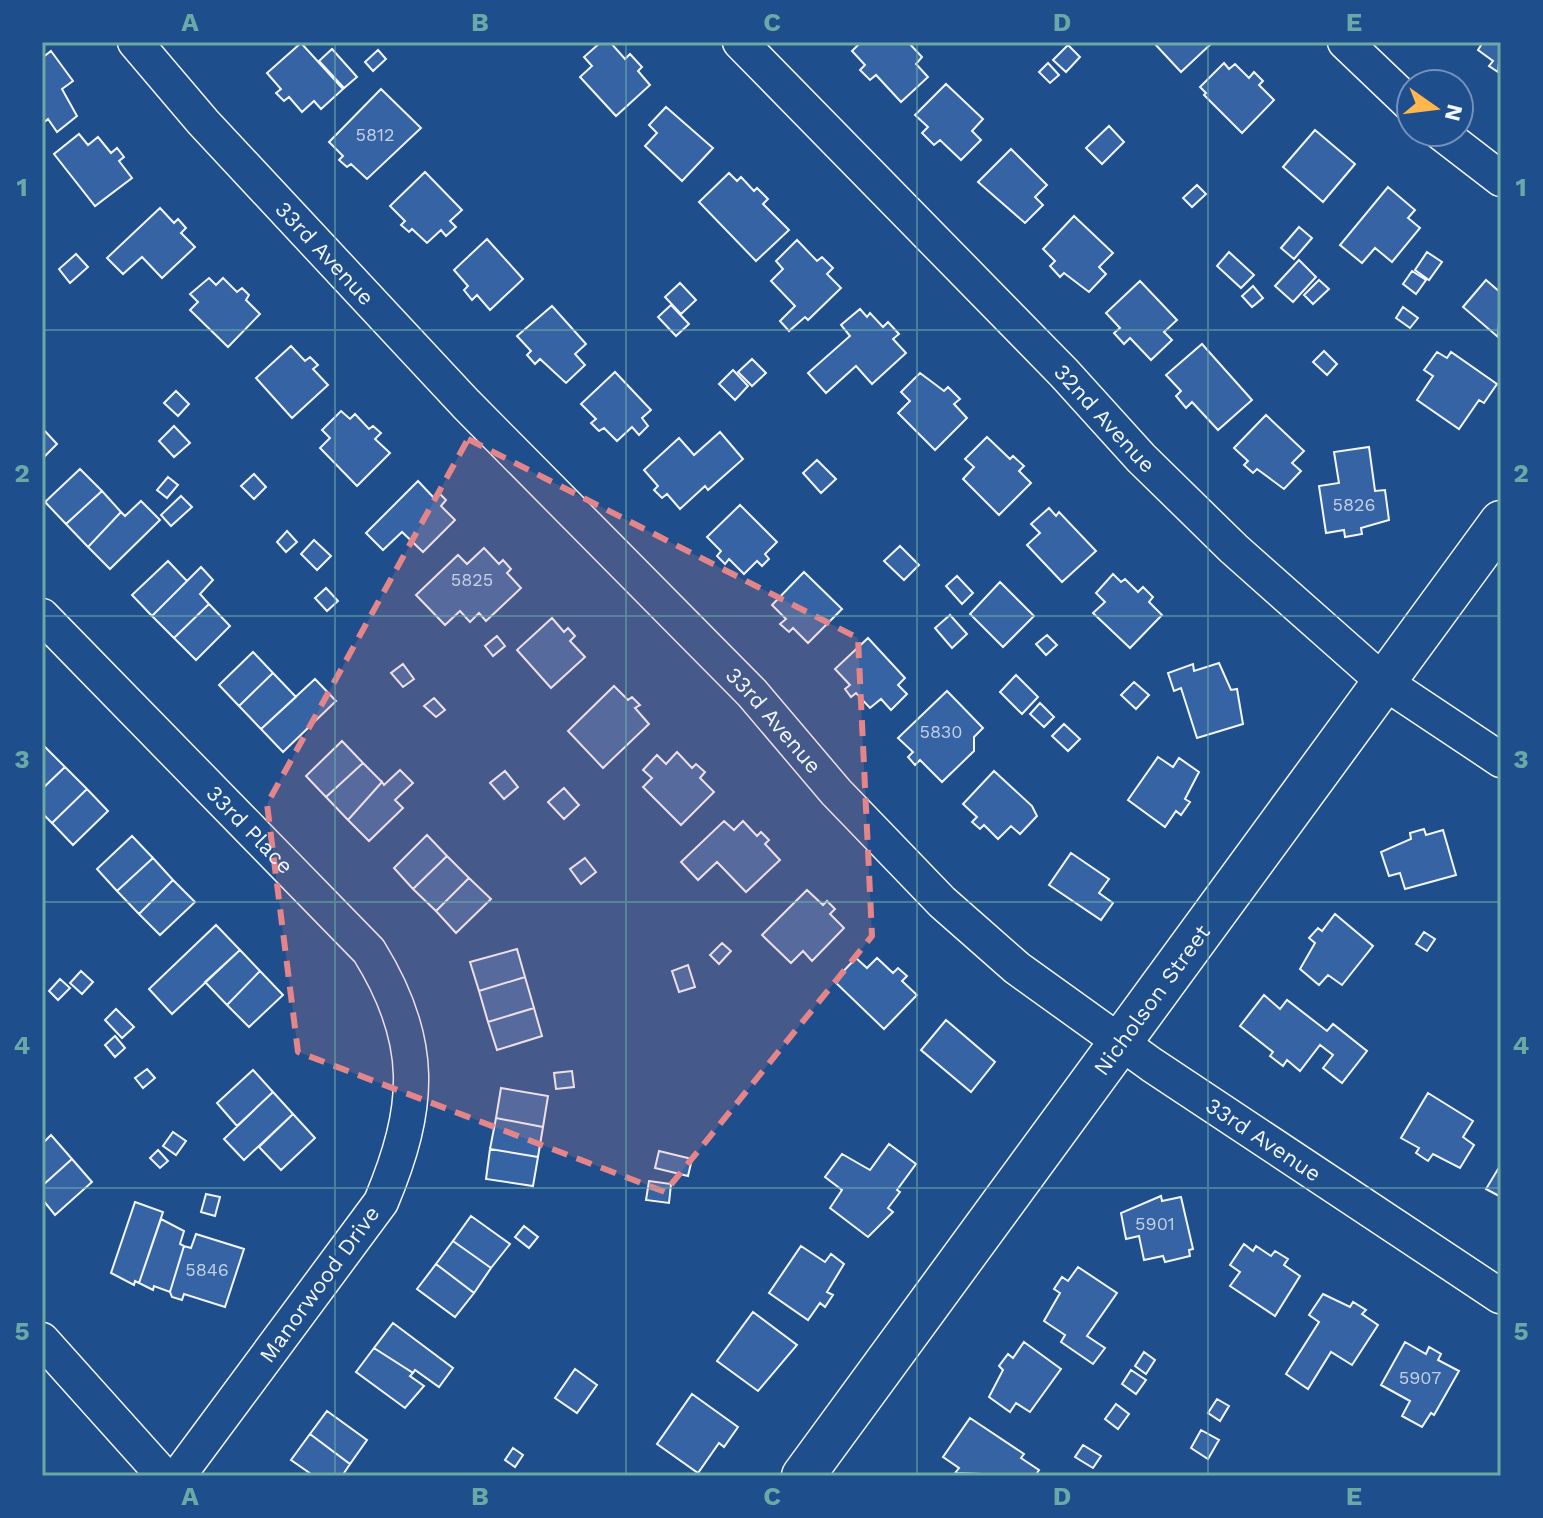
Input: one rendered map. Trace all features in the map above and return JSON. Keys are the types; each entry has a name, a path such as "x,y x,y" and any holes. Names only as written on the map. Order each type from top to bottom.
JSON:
{"street":[{"name":"33rd Avenue","path":"135,42 203,122 466,404 752,693 836,792 942,902 1017,968 1121,1043 1500,1296"},
{"name":"32nd Avenue","path":"740,42 1064,373 1141,458 1285,596 1384,682 1501,760"},
{"path":"1345,42 1395,90"},
{"path":"1461,148 1501,179"},
{"name":"Nicholson Street","path":"814,1472 1121,1043 1501,522"},
{"name":"33rd Place","path":"42,616 369,951 386,978 398,1010 413,1071"},
{"name":"Manorwood Drive","path":"178,1476 381,1202 398,1161 409,1115 413,1071"},
{"path":"42,1340 164,1476"}],"highlighted area":[{"path":"468,439 858,638 872,936 665,1192 298,1052 267,804"}],"building":[{"path":"601,42 610,42 625,59 630,54 642,67 638,71 650,85 616,116 580,77 592,66 584,57"},
{"path":"861,42 908,42 922,57 916,64 928,77 901,102 876,75 870,80 860,70 865,65 852,51"},
{"path":"1153,42 1213,42 1181,72"},
{"path":"1483,42 1501,42 1498,72 1489,66 1493,61 1478,50"},
{"path":"301,43 343,89 321,109 314,101 302,112 289,97 284,101 276,93 281,89 267,73"},
{"path":"1068,45 1080,57 1066,72 1053,60"},
{"path":"332,49 357,77 344,88 319,61"},
{"path":"378,50 386,59 373,71 365,62"},
{"path":"51,51 73,81 62,89 77,116 57,132 48,119 42,124 42,58"},
{"path":"1048,63 1059,75 1050,83 1039,72"},
{"path":"1224,63 1229,69 1235,64 1249,78 1254,72 1263,81 1259,85 1274,100 1242,133 1204,95 1206,93 1200,87"},
{"path":"946,84 983,119 972,131 981,140 961,160 940,140 934,145 922,133 928,127 915,115"},
{"path":"381,89 421,128 367,179 351,164 347,167 339,160 343,156 329,142"},
{"path":"666,107 713,148 682,181 645,146 657,133 649,125"},
{"path":"1109,126 1124,142 1102,164 1086,148"},
{"path":"1315,130 1355,164 1323,202 1283,167"},
{"path":"79,134 88,145 98,137 111,153 117,148 124,157 119,161 132,178 95,206 54,154"},
{"path":"1011,149 1047,185 1035,197 1043,205 1025,223 978,182"},
{"path":"425,172 462,210 450,221 456,227 446,236 441,230 427,243 412,229 409,232 401,225 405,221 390,206"},
{"path":"729,173 737,181 741,177 754,191 757,188 768,199 763,204 789,230 756,261 699,202"},
{"path":"1197,185 1206,194 1192,207 1183,198"},
{"path":"1388,187 1415,210 1408,218 1420,228 1392,262 1375,248 1362,263 1340,245"},
{"path":"160,208 174,223 178,219 186,228 181,233 195,247 162,278 142,257 123,274 107,258"},
{"path":"1074,216 1113,253 1099,267 1106,274 1089,292 1064,273 1060,277 1050,266 1055,261 1043,249"},
{"path":"1299,227 1312,238 1294,259 1281,248"},
{"path":"487,239 523,279 490,310 477,295 472,300 464,290 468,286 454,270"},
{"path":"797,240 817,261 822,257 833,268 827,274 841,288 808,320 805,317 789,331 780,321 795,306 771,281 783,269 776,261"},
{"path":"1229,252 1254,275 1241,288 1217,266"},
{"path":"1427,252 1442,262 1429,280 1415,270"},
{"path":"76,254 88,267 70,283 59,269"},
{"path":"1299,260 1316,277 1293,302 1275,286"},
{"path":"1412,271 1426,280 1416,294 1403,284"},
{"path":"209,278 216,285 223,278 237,292 242,288 249,295 246,300 260,314 228,347 190,310 198,302 190,294"},
{"path":"1319,280 1329,289 1313,304 1304,295"},
{"path":"1486,280 1501,293 1498,337 1463,307"},
{"path":"1140,281 1177,320 1164,332 1172,340 1151,360 1130,338 1124,344 1114,333 1120,328 1106,313"},
{"path":"680,283 696,300 681,314 665,297"},
{"path":"1253,286 1263,298 1252,307 1242,296"},
{"path":"671,305 689,324 676,336 658,317"},
{"path":"552,306 586,344 575,354 585,365 566,383 540,359 535,364 527,355 531,351 517,336"},
{"path":"1403,307 1418,318 1410,328 1396,318"},
{"path":"860,309 867,317 870,313 883,327 888,322 899,334 893,339 906,353 872,384 856,366 826,393 808,373 850,336 841,325"},
{"path":"1202,344 1252,400 1218,430 1192,402 1186,408 1176,396 1181,391 1166,375"},
{"path":"291,346 305,361 310,357 318,365 313,369 328,385 292,418 256,378"},
{"path":"1324,351 1337,364 1327,375 1313,362"},
{"path":"1437,352 1447,358 1451,352 1497,384 1484,403 1479,400 1459,429 1417,400 1433,376 1424,370"},
{"path":"752,359 766,373 752,386 738,372"},
{"path":"733,370 748,386 735,400 719,384"},
{"path":"615,372 651,410 642,418 648,426 639,435 632,427 617,441 604,428 599,431 591,423 596,419 581,404"},
{"path":"920,373 944,391 948,387 960,399 954,404 967,418 935,450 898,413 910,401 901,392"},
{"path":"176,391 189,404 178,416 164,403"},
{"path":"341,411 350,419 355,414 369,429 373,426 381,433 375,439 390,453 357,486 320,448 330,438 322,430"},
{"path":"1266,415 1304,451 1292,463 1301,471 1284,489 1257,469 1253,473 1244,465 1248,461 1234,448"},
{"path":"174,426 190,443 174,457 159,441"},
{"path":"42,428 57,444 42,459"},
{"path":"720,432 743,459 708,490 705,486 680,509 667,494 662,498 654,490 658,486 644,470 679,438 694,455"},
{"path":"987,437 1010,459 1013,456 1024,466 1019,471 1031,483 999,515 963,479 974,467 965,459"},
{"path":"1369,447 1375,491 1385,490 1389,520 1361,528 1362,534 1345,537 1344,530 1326,533 1319,486 1339,483 1334,452"},
{"path":"817,460 836,479 821,493 803,473"},
{"path":"80,469 102,491 66,524 45,502"},
{"path":"254,474 266,487 254,499 241,486"},
{"path":"168,477 178,485 167,498 157,490"},
{"path":"418,481 434,498 439,493 446,500 441,506 455,520 423,552 402,532 383,550 366,533"},
{"path":"102,491 121,512 88,547 66,524"},
{"path":"181,496 192,507 171,526 161,515"},
{"path":"141,501 160,520 110,569 88,547 121,512 125,516"},
{"path":"740,505 777,542 765,554 769,559 762,566 757,561 744,574 729,559 725,564 717,556 721,551 707,537"},
{"path":"1049,508 1056,516 1059,512 1096,551 1062,582 1027,545 1040,533 1031,524"},
{"path":"287,531 297,542 286,552 277,542"},
{"path":"314,540 331,556 317,570 301,554"},
{"path":"900,546 919,565 904,580 884,561"},
{"path":"484,548 499,564 503,560 511,569 507,573 521,588 486,621 479,613 470,622 460,611 445,625 416,595 458,555 467,564"},
{"path":"168,561 187,581 152,616 132,595"},
{"path":"201,567 213,580 200,594 209,604 174,638 152,616"},
{"path":"804,572 842,609 808,643 793,628 789,632 780,624 786,619 772,605"},
{"path":"1113,574 1121,582 1125,579 1138,592 1143,587 1153,597 1149,602 1162,615 1130,648 1093,613 1105,602 1096,593"},
{"path":"957,576 973,593 962,604 946,586"},
{"path":"1000,582 1034,616 1003,647 970,614"},
{"path":"326,588 338,601 327,611 315,598"},
{"path":"209,604 230,626 196,660 174,638"},
{"path":"950,615 967,634 952,648 935,628"},
{"path":"552,618 564,632 568,628 575,636 570,641 585,657 551,688 517,650"},
{"path":"1047,635 1057,645 1046,655 1036,644"},
{"path":"497,636 505,646 493,656 485,646"},
{"path":"868,638 905,678 898,685 907,694 891,710 881,699 870,708 856,693 851,697 845,689 850,685 835,669"},
{"path":"253,652 273,673 239,706 219,685"},
{"path":"1219,663 1231,690 1237,689 1243,724 1197,738 1181,688 1174,691 1168,673 1193,664 1194,671"},
{"path":"403,664 414,679 403,687 391,673"},
{"path":"273,673 296,697 261,729 239,706"},
{"path":"1016,675 1038,697 1022,714 1000,692"},
{"path":"315,679 336,701 283,752 261,729"},
{"path":"1134,682 1149,695 1136,709 1121,695"},
{"path":"614,686 628,700 632,697 640,705 635,708 649,724 603,768 568,731"},
{"path":"947,691 983,728 974,737 974,751 942,782 920,760 915,765 908,757 913,752 898,738"},
{"path":"434,698 445,710 436,717 424,706"},
{"path":"1040,703 1054,717 1044,727 1030,714"},
{"path":"1064,724 1080,739 1068,751 1052,736"},
{"path":"342,741 363,763 326,797 306,776"},
{"path":"42,746 65,767 42,789"},
{"path":"677,752 692,768 696,764 705,772 700,778 714,792 681,825 643,787 652,778 643,770 657,755 666,764"},
{"path":"1158,757 1173,767 1179,758 1199,772 1185,799 1190,802 1181,815 1176,811 1165,827 1128,800"},
{"path":"363,763 382,782 348,820 326,797"},
{"path":"65,767 87,789 52,823 42,813 42,789"},
{"path":"400,770 413,783 395,800 403,808 369,841 348,820 382,782 384,785"},
{"path":"505,771 518,787 504,799 490,783"},
{"path":"994,771 1032,806 1037,816 1020,834 1011,826 998,839 984,825 980,829 972,822 977,817 963,804"},
{"path":"564,788 579,805 564,819 548,802"},
{"path":"87,789 108,811 73,845 52,823"},
{"path":"724,821 734,830 743,821 757,836 761,832 769,840 765,844 780,860 746,892 717,862 698,880 681,862"},
{"path":"1424,829 1426,835 1443,830 1456,875 1405,889 1400,873 1389,876 1381,852 1411,839 1410,833"},
{"path":"427,835 447,856 413,889 394,868"},
{"path":"132,836 153,858 117,891 97,869"},
{"path":"1071,853 1109,879 1099,893 1113,903 1101,920 1049,885"},
{"path":"447,856 469,878 436,911 413,889"},
{"path":"153,858 173,880 139,914 117,891"},
{"path":"585,858 596,872 581,884 570,869"},
{"path":"469,878 491,899 456,933 436,911"},
{"path":"173,880 195,902 160,935 139,914"},
{"path":"807,890 823,905 827,901 835,909 830,914 844,928 812,961 803,951 791,963 762,935"},
{"path":"1335,914 1373,946 1342,985 1328,975 1319,985 1300,969 1315,943 1309,938 1318,928 1322,931"},
{"path":"216,925 240,950 172,1014 149,989"},
{"path":"1424,932 1435,939 1427,951 1416,944"},
{"path":"722,943 731,951 719,964 710,955"},
{"path":"517,949 525,977 479,991 470,962"},
{"path":"240,950 260,971 227,1005 205,982"},
{"path":"856,958 867,968 877,958 893,973 898,968 907,976 902,981 917,995 884,1029 834,981"},
{"path":"688,965 695,987 679,992 672,971"},
{"path":"81,971 93,982 82,994 70,983"},
{"path":"260,971 283,995 249,1027 227,1005"},
{"path":"525,977 534,1008 488,1022 479,991"},
{"path":"60,979 70,988 58,1000 49,991"},
{"path":"1264,995 1280,1009 1287,1000 1327,1031 1333,1024 1367,1051 1342,1083 1323,1068 1333,1055 1320,1045 1300,1071 1287,1060 1283,1066 1270,1056 1273,1052 1240,1026"},
{"path":"534,1008 542,1036 497,1050 488,1022"},
{"path":"116,1009 134,1027 122,1038 105,1020"},
{"path":"946,1020 995,1062 971,1092 921,1050"},
{"path":"115,1036 125,1048 115,1057 105,1045"},
{"path":"147,1069 155,1078 143,1088 135,1078"},
{"path":"253,1070 273,1092 237,1126 217,1103"},
{"path":"572,1071 574,1087 556,1089 554,1073"},
{"path":"501,1088 548,1096 543,1127 496,1118"},
{"path":"273,1092 293,1114 244,1160 224,1139"},
{"path":"1428,1093 1473,1121 1463,1137 1474,1145 1460,1168 1433,1154 1428,1161 1416,1153 1419,1148 1401,1138"},
{"path":"293,1114 315,1138 281,1170 259,1147"},
{"path":"496,1118 543,1127 538,1157 490,1149"},
{"path":"173,1132 186,1141 176,1155 163,1146"},
{"path":"51,1135 72,1159 42,1186 42,1144"},
{"path":"889,1144 916,1164 888,1208 893,1212 868,1237 830,1208 842,1190 825,1177 842,1154 870,1170"},
{"path":"490,1149 538,1157 533,1186 486,1179"},
{"path":"158,1150 168,1161 160,1168 150,1158"},
{"path":"659,1151 692,1159 688,1176 655,1168"},
{"path":"72,1159 92,1182 55,1215 42,1199 42,1186"},
{"path":"1501,1164 1501,1197 1486,1189"},
{"path":"649,1181 671,1184 669,1203 646,1200"},
{"path":"206,1194 220,1197 215,1216 201,1212"},
{"path":"1161,1196 1162,1201 1181,1197 1193,1249 1189,1250 1190,1256 1165,1262 1163,1256 1144,1260 1139,1236 1126,1239 1121,1213"},
{"path":"135,1202 163,1212 139,1283 135,1281 134,1285 111,1273"},
{"path":"471,1216 510,1244 491,1268 453,1241"},
{"path":"161,1219 184,1231 180,1244 184,1246 170,1292 154,1286 153,1290 139,1283"},
{"path":"524,1226 538,1237 529,1248 515,1237"},
{"path":"196,1234 244,1249 225,1307 184,1294 182,1300 172,1297 170,1292 184,1246 191,1248"},
{"path":"453,1241 491,1268 474,1293 436,1264"},
{"path":"1244,1244 1253,1251 1256,1246 1271,1256 1275,1251 1288,1259 1284,1265 1300,1276 1275,1316 1230,1286 1240,1272 1230,1265"},
{"path":"801,1246 825,1262 831,1254 844,1264 827,1292 833,1295 825,1307 820,1303 808,1320 769,1293"},
{"path":"436,1264 474,1293 455,1317 417,1289"},
{"path":"1078,1267 1117,1293 1087,1336 1105,1348 1093,1364 1061,1342 1065,1335 1044,1321 1060,1293 1054,1289 1062,1277 1068,1281"},
{"path":"1323,1294 1350,1307 1353,1302 1366,1310 1362,1314 1378,1325 1352,1365 1331,1352 1308,1389 1286,1374 1319,1322 1309,1315"},
{"path":"753,1312 797,1345 758,1391 717,1361"},
{"path":"393,1323 453,1368 439,1387 374,1348"},
{"path":"1024,1342 1061,1369 1030,1412 1016,1403 1010,1412 989,1397 1003,1370 999,1366 1008,1354 1013,1358"},
{"path":"1405,1342 1426,1354 1429,1347 1441,1354 1438,1360 1459,1371 1434,1415 1431,1413 1422,1427 1402,1416 1410,1401 1381,1385"},
{"path":"374,1348 413,1373 410,1376 424,1386 405,1408 356,1372"},
{"path":"1144,1352 1155,1360 1146,1374 1135,1366"},
{"path":"575,1369 597,1385 577,1413 555,1398"},
{"path":"1131,1370 1146,1380 1136,1394 1122,1384"},
{"path":"692,1394 738,1427 724,1447 719,1443 698,1473 657,1444"},
{"path":"1217,1399 1229,1406 1220,1421 1208,1413"},
{"path":"1116,1404 1129,1414 1118,1429 1105,1419"},
{"path":"327,1411 367,1440 350,1464 310,1434"},
{"path":"970,1418 1024,1454 1021,1458 1039,1470 1035,1476 955,1473 959,1468 943,1457"},
{"path":"1201,1430 1219,1440 1208,1459 1191,1448"},
{"path":"310,1434 350,1464 342,1476 314,1476 291,1460"},
{"path":"1083,1445 1101,1456 1093,1468 1075,1457"},
{"path":"513,1448 523,1455 515,1467 505,1460"}]}
